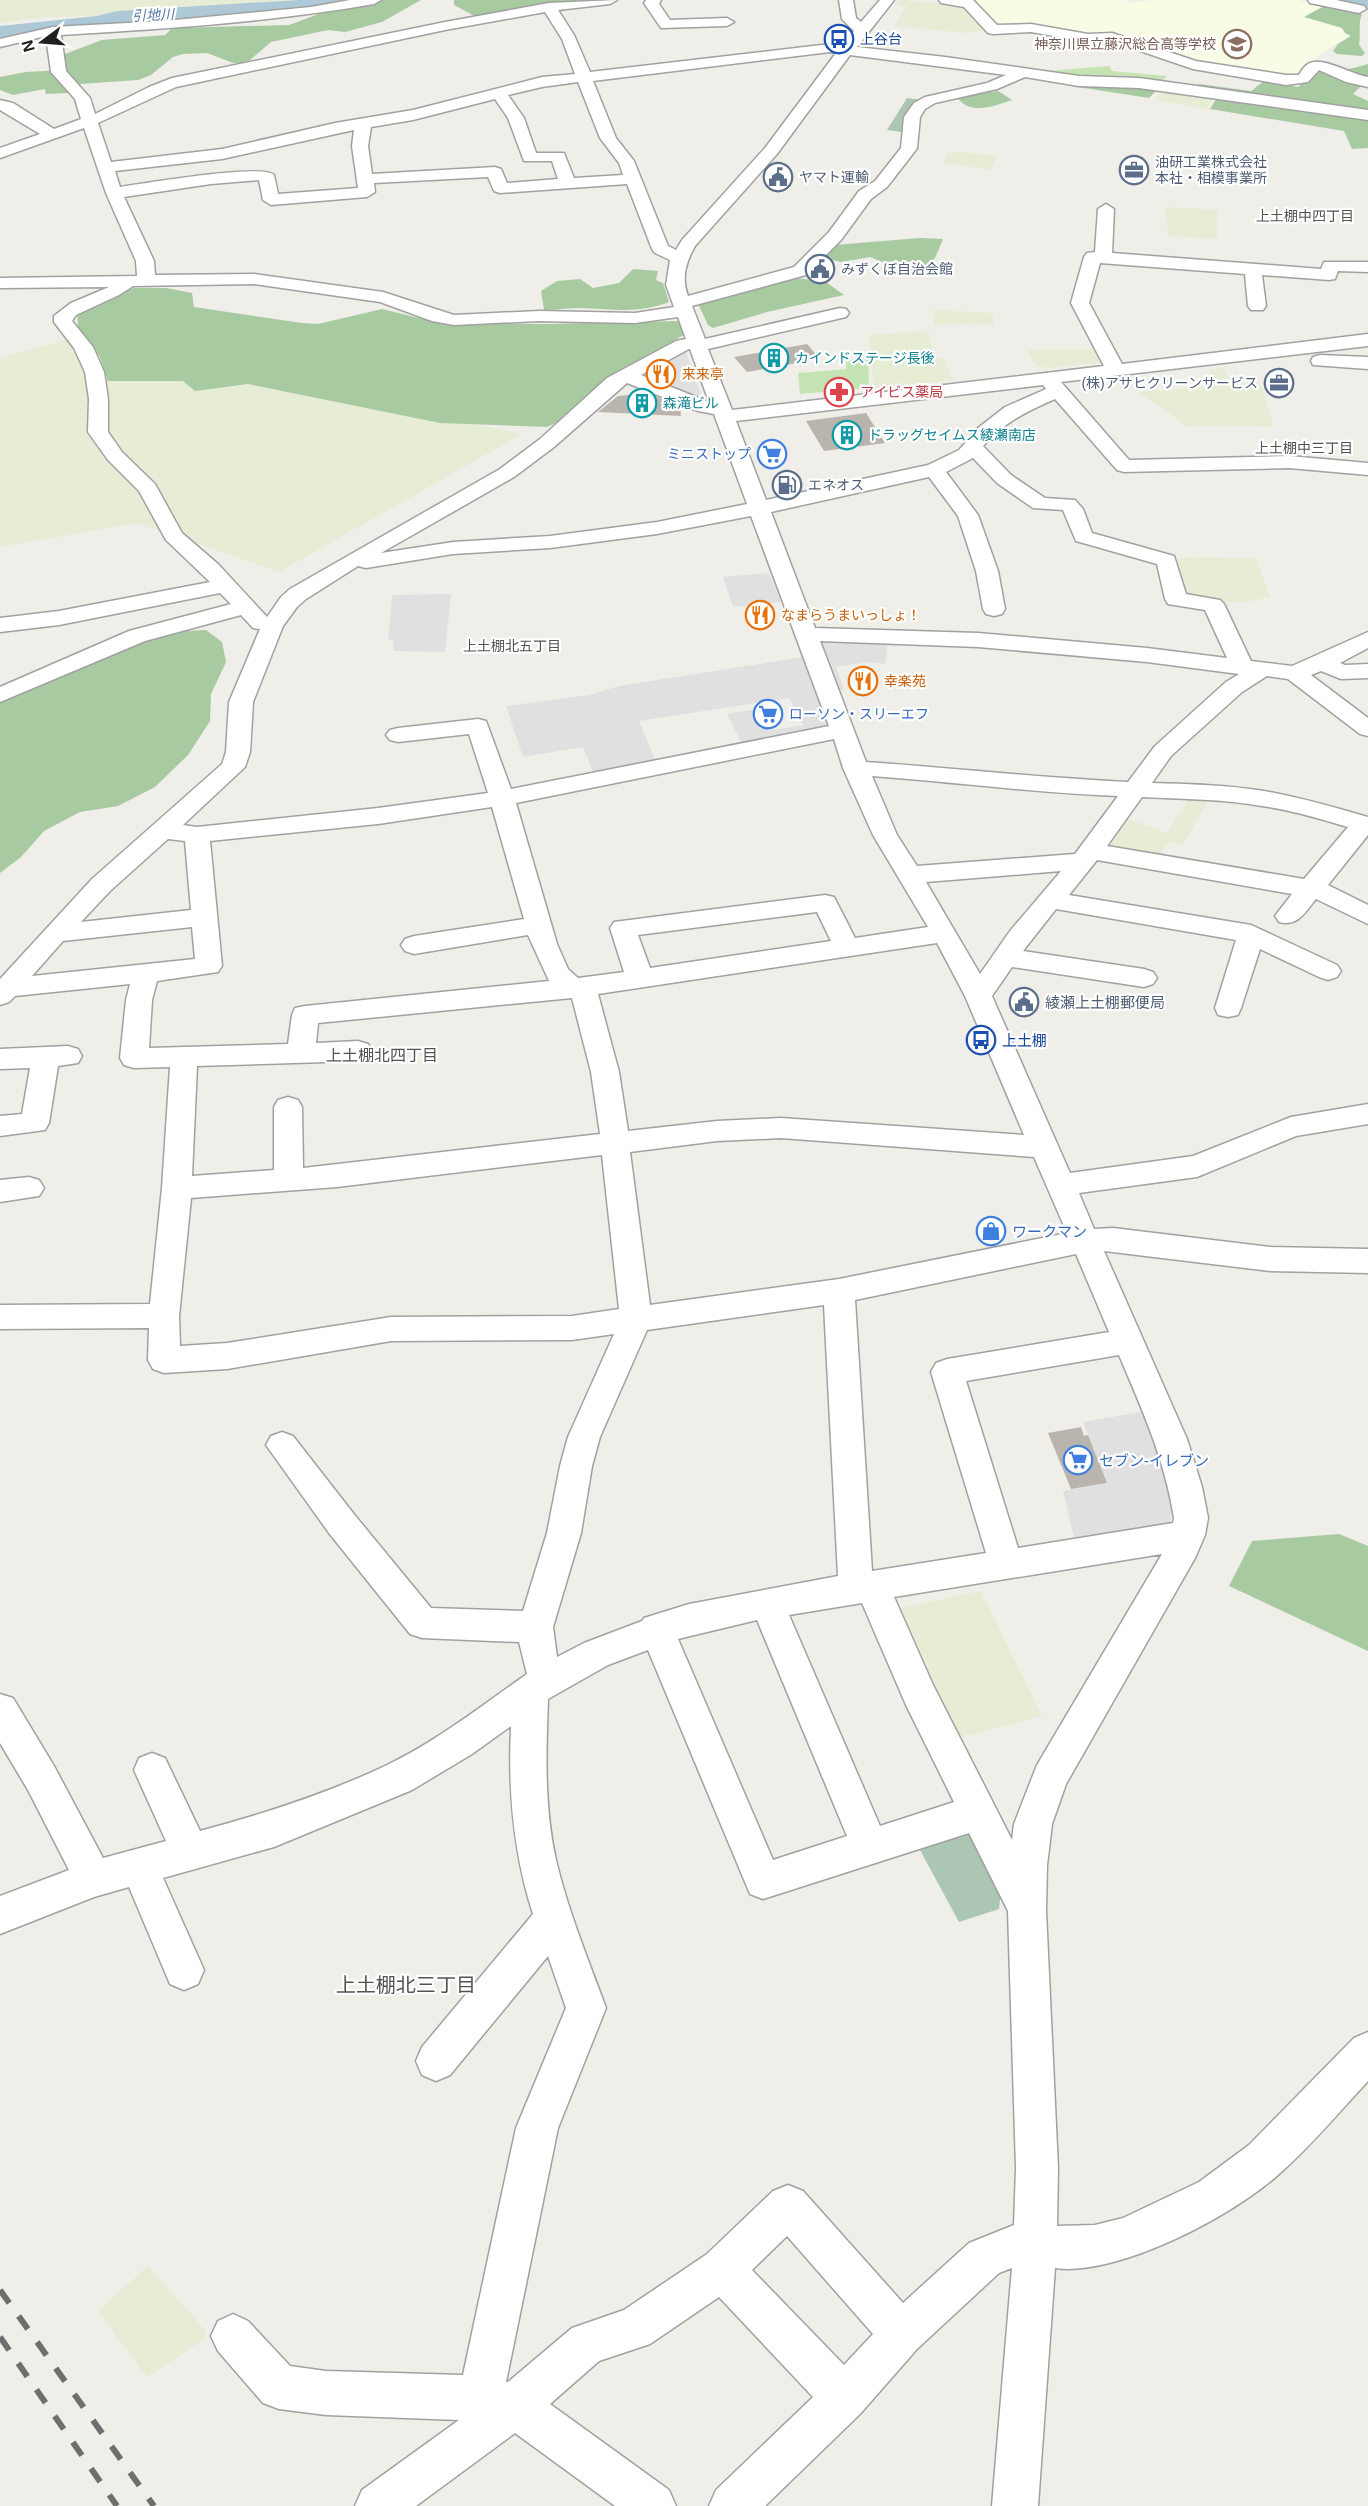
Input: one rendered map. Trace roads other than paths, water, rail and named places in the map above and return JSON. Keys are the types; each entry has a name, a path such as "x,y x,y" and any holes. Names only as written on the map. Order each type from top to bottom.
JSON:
{"street":[{"path":"0,43 53,32 165,25 311,11 374,0"},
{"path":"0,153 110,114 172,83 445,26 549,7 610,0"},
{"path":"846,0 849,19 862,30"},
{"path":"887,0 847,49 771,151 688,244 680,258 675,285 855,768 876,818 945,933 978,996 1167,1429 1186,1487 1191,1518 1183,1548 1050,1777 1033,1824 1029,1855 1027,1911 1037,2168 1035,2244 1015,2506"},
{"path":"945,0 968,3 993,30 1031,28 1088,38 1112,37 1193,65 1286,80 1303,79 1314,66 1320,65 1351,79 1368,82"},
{"path":"1315,0 1359,9"},
{"path":"658,1 651,3 666,25 732,31"},
{"path":"719,3 744,58"},
{"path":"549,7 569,38 608,139 617,155 626,161 661,249 680,258"},
{"path":"53,32 59,72 82,98 88,122 114,193 146,261 138,280 63,316 63,322 82,343 93,362 97,383 98,432 114,456 148,488 173,536 226,585 261,623 272,626"},
{"path":"1044,46 1078,42 1088,38"},
{"path":"106,167 222,154 413,115 542,82 744,58 847,49 1079,81 1139,83 1368,116"},
{"path":"945,61 989,54"},
{"path":"0,283 235,279 275,282 383,297 438,317 454,320 539,316 635,318 683,307 800,271 835,236 865,195 881,183 909,148 912,117 919,106 930,100 992,86 1033,70 1085,66"},
{"path":"498,93 516,118 530,158 558,156 568,183"},
{"path":"0,105 8,106 51,134"},
{"path":"114,193 211,179 266,175 271,201 367,192 359,138 365,123"},
{"path":"365,179 495,172 501,188 632,179"},
{"path":"1103,257 1106,209"},
{"path":"1116,371 1080,303 1093,257 1329,275 1330,266 1368,267"},
{"path":"1253,269 1257,306"},
{"path":"35,281 40,295 46,298 104,295"},
{"path":"4,992 55,933 160,830 233,767 238,752 241,702 272,626 298,594 507,473 541,448 614,382 625,375 683,345 698,344 839,313"},
{"path":"625,375 723,414 1054,385 1116,371 1368,340"},
{"path":"1300,349 1316,361 1368,363"},
{"path":"345,566 453,548 550,542 657,528 934,470 966,454 985,432 1012,411 1054,385"},
{"path":"1054,385 1124,465 1289,462 1368,470"},
{"path":"972,446 1004,479 1040,504 1068,504 1073,509 1083,537 1167,560 1176,598 1212,605 1251,669"},
{"path":"934,470 968,515 987,571 994,609"},
{"path":"0,625 59,618 226,585"},
{"path":"0,695 136,636 246,607"},
{"path":"805,634 978,640 1147,655 1294,673 1322,663 1368,639"},
{"path":"1322,663 1341,672 1368,671"},
{"path":"978,996 1019,937 1087,856 1163,751 1251,669"},
{"path":"1294,673 1368,729"},
{"path":"398,735 478,726 502,798 538,925 557,973 578,988 604,1072 615,1142 636,1320 584,1437 561,1542 536,1626 538,1686 528,1755 533,1836 543,1886 586,2008 537,2128 498,2402"},
{"path":"160,830 197,835 378,816 502,798 841,731"},
{"path":"855,768 953,775 1046,786 1217,793 1299,805 1366,824 1288,916"},
{"path":"4,992 209,966 197,835"},
{"path":"910,875 1087,856 1312,889 1321,891 1368,916"},
{"path":"1052,900 1251,934 1328,971"},
{"path":"640,979 623,928 825,903 847,948"},
{"path":"55,933 206,917"},
{"path":"414,945 538,925"},
{"path":"301,1052 305,1015 578,988 945,933"},
{"path":"1228,1008 1251,934"},
{"path":"1005,957 1144,978"},
{"path":"146,973 139,1000 134,1058 358,1051"},
{"path":"0,1059 57,1057 36,1124 0,1126"},
{"path":"184,1057 177,1188 164,1316 164,1360 227,1356 391,1329 572,1328 636,1320 839,1291 1085,1241 1113,1239 1270,1259 1368,1261"},
{"path":"288,1107 289,1180"},
{"path":"1061,1185 1197,1166 1291,1127 1368,1114"},
{"path":"177,1188 349,1175 717,1131 781,1128 1044,1147"},
{"path":"0,1191 29,1188"},
{"path":"839,1291 864,1588 920,1694 1027,1911"},
{"path":"0,1317 164,1316"},
{"path":"1006,1564 947,1372 1130,1341"},
{"path":"282,1445 341,1523 422,1623 536,1626"},
{"path":"0,1915 94,1879 274,1829 399,1778 459,1742 538,1686 596,1654 656,1629 689,1619 767,1603 1188,1535"},
{"path":"767,1603 870,1846"},
{"path":"656,1629 763,1881 979,1812"},
{"path":"0,1710 41,1778 94,1879"},
{"path":"152,1770 191,1852"},
{"path":"139,1866 184,1970"},
{"path":"436,2061 555,1918"},
{"path":"732,2506 844,2398 902,2334 984,2258 1008,2247 1035,2244 1063,2248 1095,2246 1126,2238 1214,2197 1264,2160 1368,2052"},
{"path":"378,2506 498,2402 587,2343 635,2329 722,2269 788,2206 902,2334"},
{"path":"722,2269 844,2398"},
{"path":"233,2337 279,2387 326,2393 498,2402 653,2506"}],"waterway":[{"name":"引地川","path":"0,32 98,22 117,17 271,9 343,0"},
{"name":"引地川","path":"1350,0 1368,4"}],"railway":[{"path":"0,2290 154,2506"},
{"path":"0,2337 117,2506"}],"place":[{"name":"上谷台","path":"839,39"},
{"name":"神奈川県立藤沢総合高等学校","path":"1237,44"},
{"name":"油研工業株式会社 本社・相模事業所","path":"1134,170"},
{"name":"ヤマト運輸","path":"778,177"},
{"name":"みずくぼ自治会館","path":"820,269"},
{"name":"カインドステージ長後","path":"774,358"},
{"name":"来来亭","path":"661,374"},
{"name":"(株)アサヒクリーンサービス","path":"1279,383"},
{"name":"アイビス薬局","path":"839,392"},
{"name":"森滝ビル","path":"642,403"},
{"name":"ドラッグセイムス綾瀬南店","path":"847,435"},
{"name":"ミニストップ","path":"772,454"},
{"name":"エネオス","path":"787,485"},
{"name":"なまらうまいっしょ！","path":"760,615"},
{"name":"幸楽苑","path":"863,681"},
{"name":"ローソン・スリーエフ","path":"768,714"},
{"name":"綾瀬上土棚郵便局","path":"1024,1002"},
{"name":"上土棚","path":"981,1040"},
{"name":"ワークマン","path":"991,1231"},
{"name":"セブン-イレブン","path":"1078,1460"}],"district":[{"name":"上土棚中四丁目","path":"1305,216"},
{"name":"上土棚中三丁目","path":"1304,448"},
{"name":"上土棚北五丁目","path":"512,646"},
{"name":"上土棚北四丁目","path":"382,1055"},
{"name":"上土棚北三丁目","path":"406,1985"}]}
